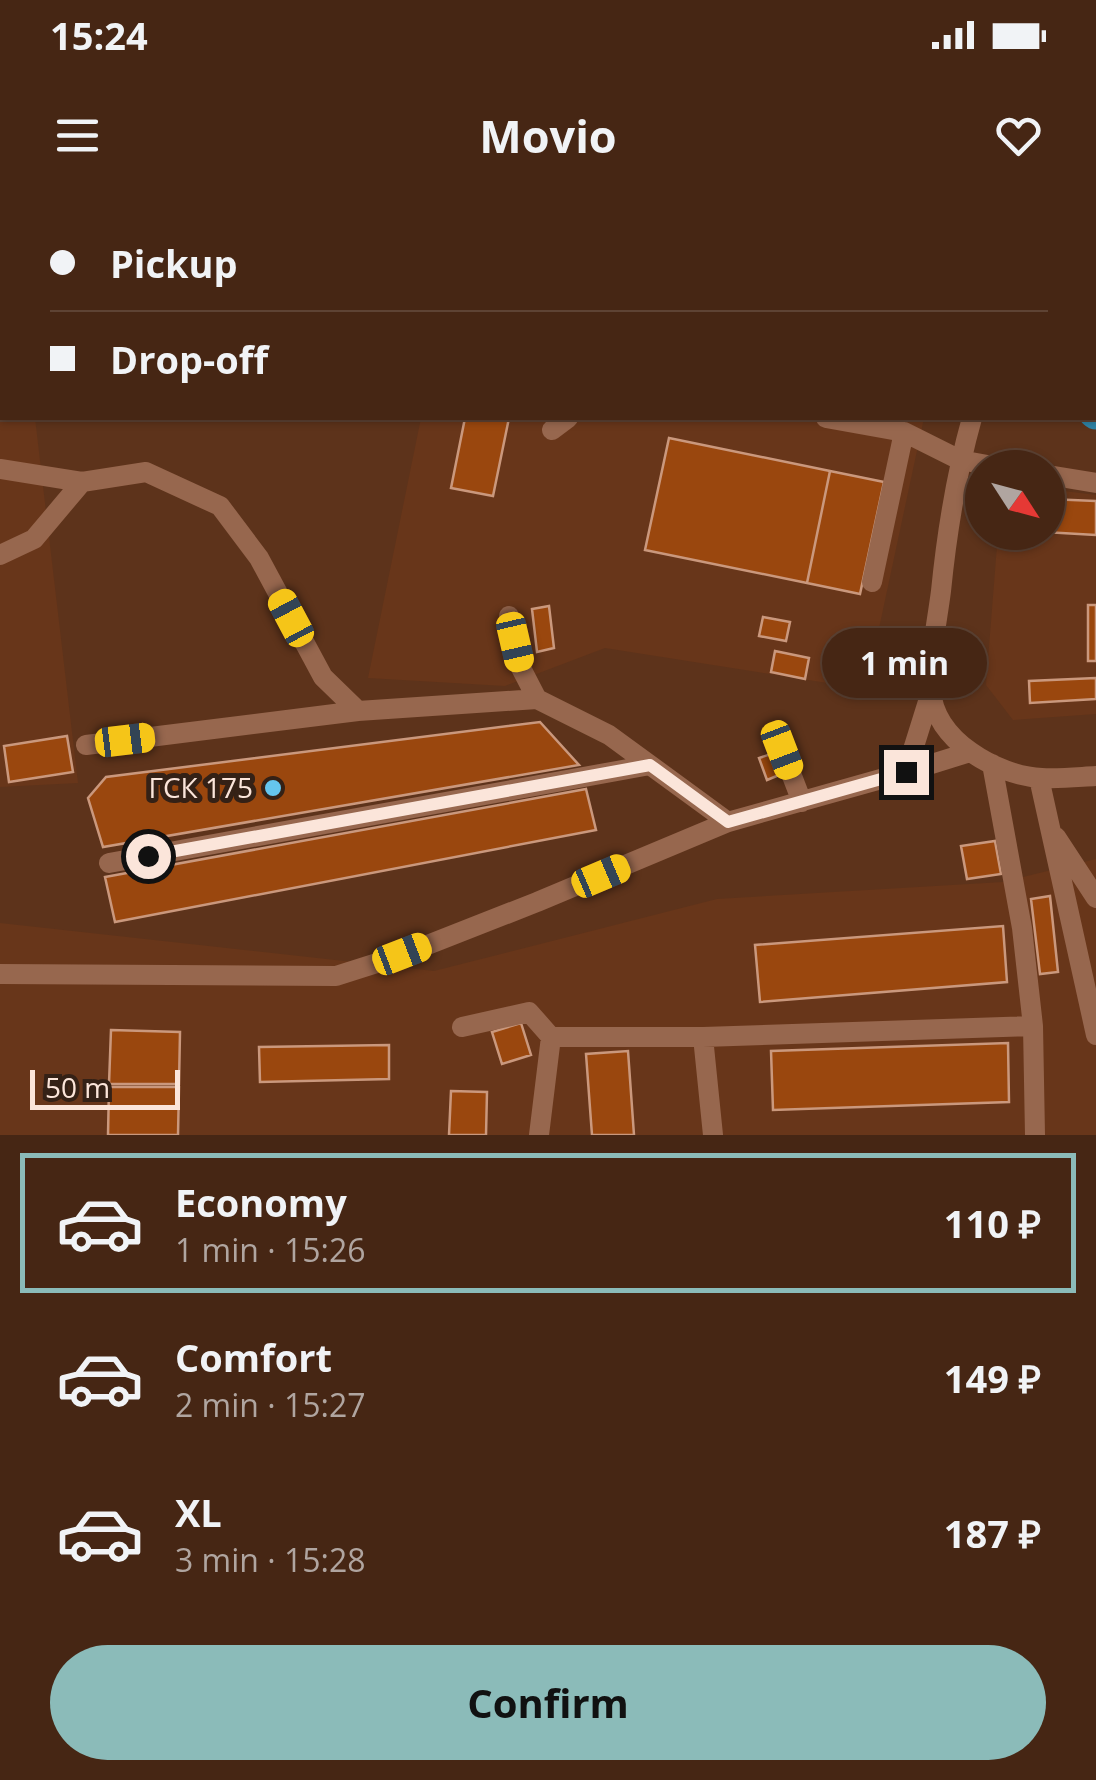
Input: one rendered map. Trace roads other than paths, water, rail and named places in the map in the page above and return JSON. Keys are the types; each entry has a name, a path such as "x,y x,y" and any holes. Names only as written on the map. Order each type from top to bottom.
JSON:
{"street":[{"path":"837,420 904,432 965,461"},
{"path":"906,772 931,692 951,501 971,420"},
{"path":"872,582 904,432"},
{"path":"0,469 82,482 146,472 220,506 259,558 323,677 358,711"},
{"path":"1065,478 1096,483"},
{"path":"0,555 34,540 82,482"},
{"path":"509,616 521,668 537,699"},
{"path":"931,692 938,714 954,740 992,764 1039,778 1096,776"},
{"path":"86,745 358,711 537,699 609,735 728,822"},
{"path":"782,750 802,802"},
{"path":"0,974 336,976 537,902 728,822 970,752"},
{"path":"992,764 1022,928 1033,1026 1035,1135"},
{"path":"109,864 650,765"},
{"path":"1039,778 1096,1035"},
{"path":"1046,820 1096,898"},
{"path":"462,1027 529,1012 551,1037 539,1135"},
{"path":"551,1037 703,1037 1033,1026"},
{"path":"703,1037 712,1135"}],"place":[{"name":"ГСК 175","path":"273,788"}]}
